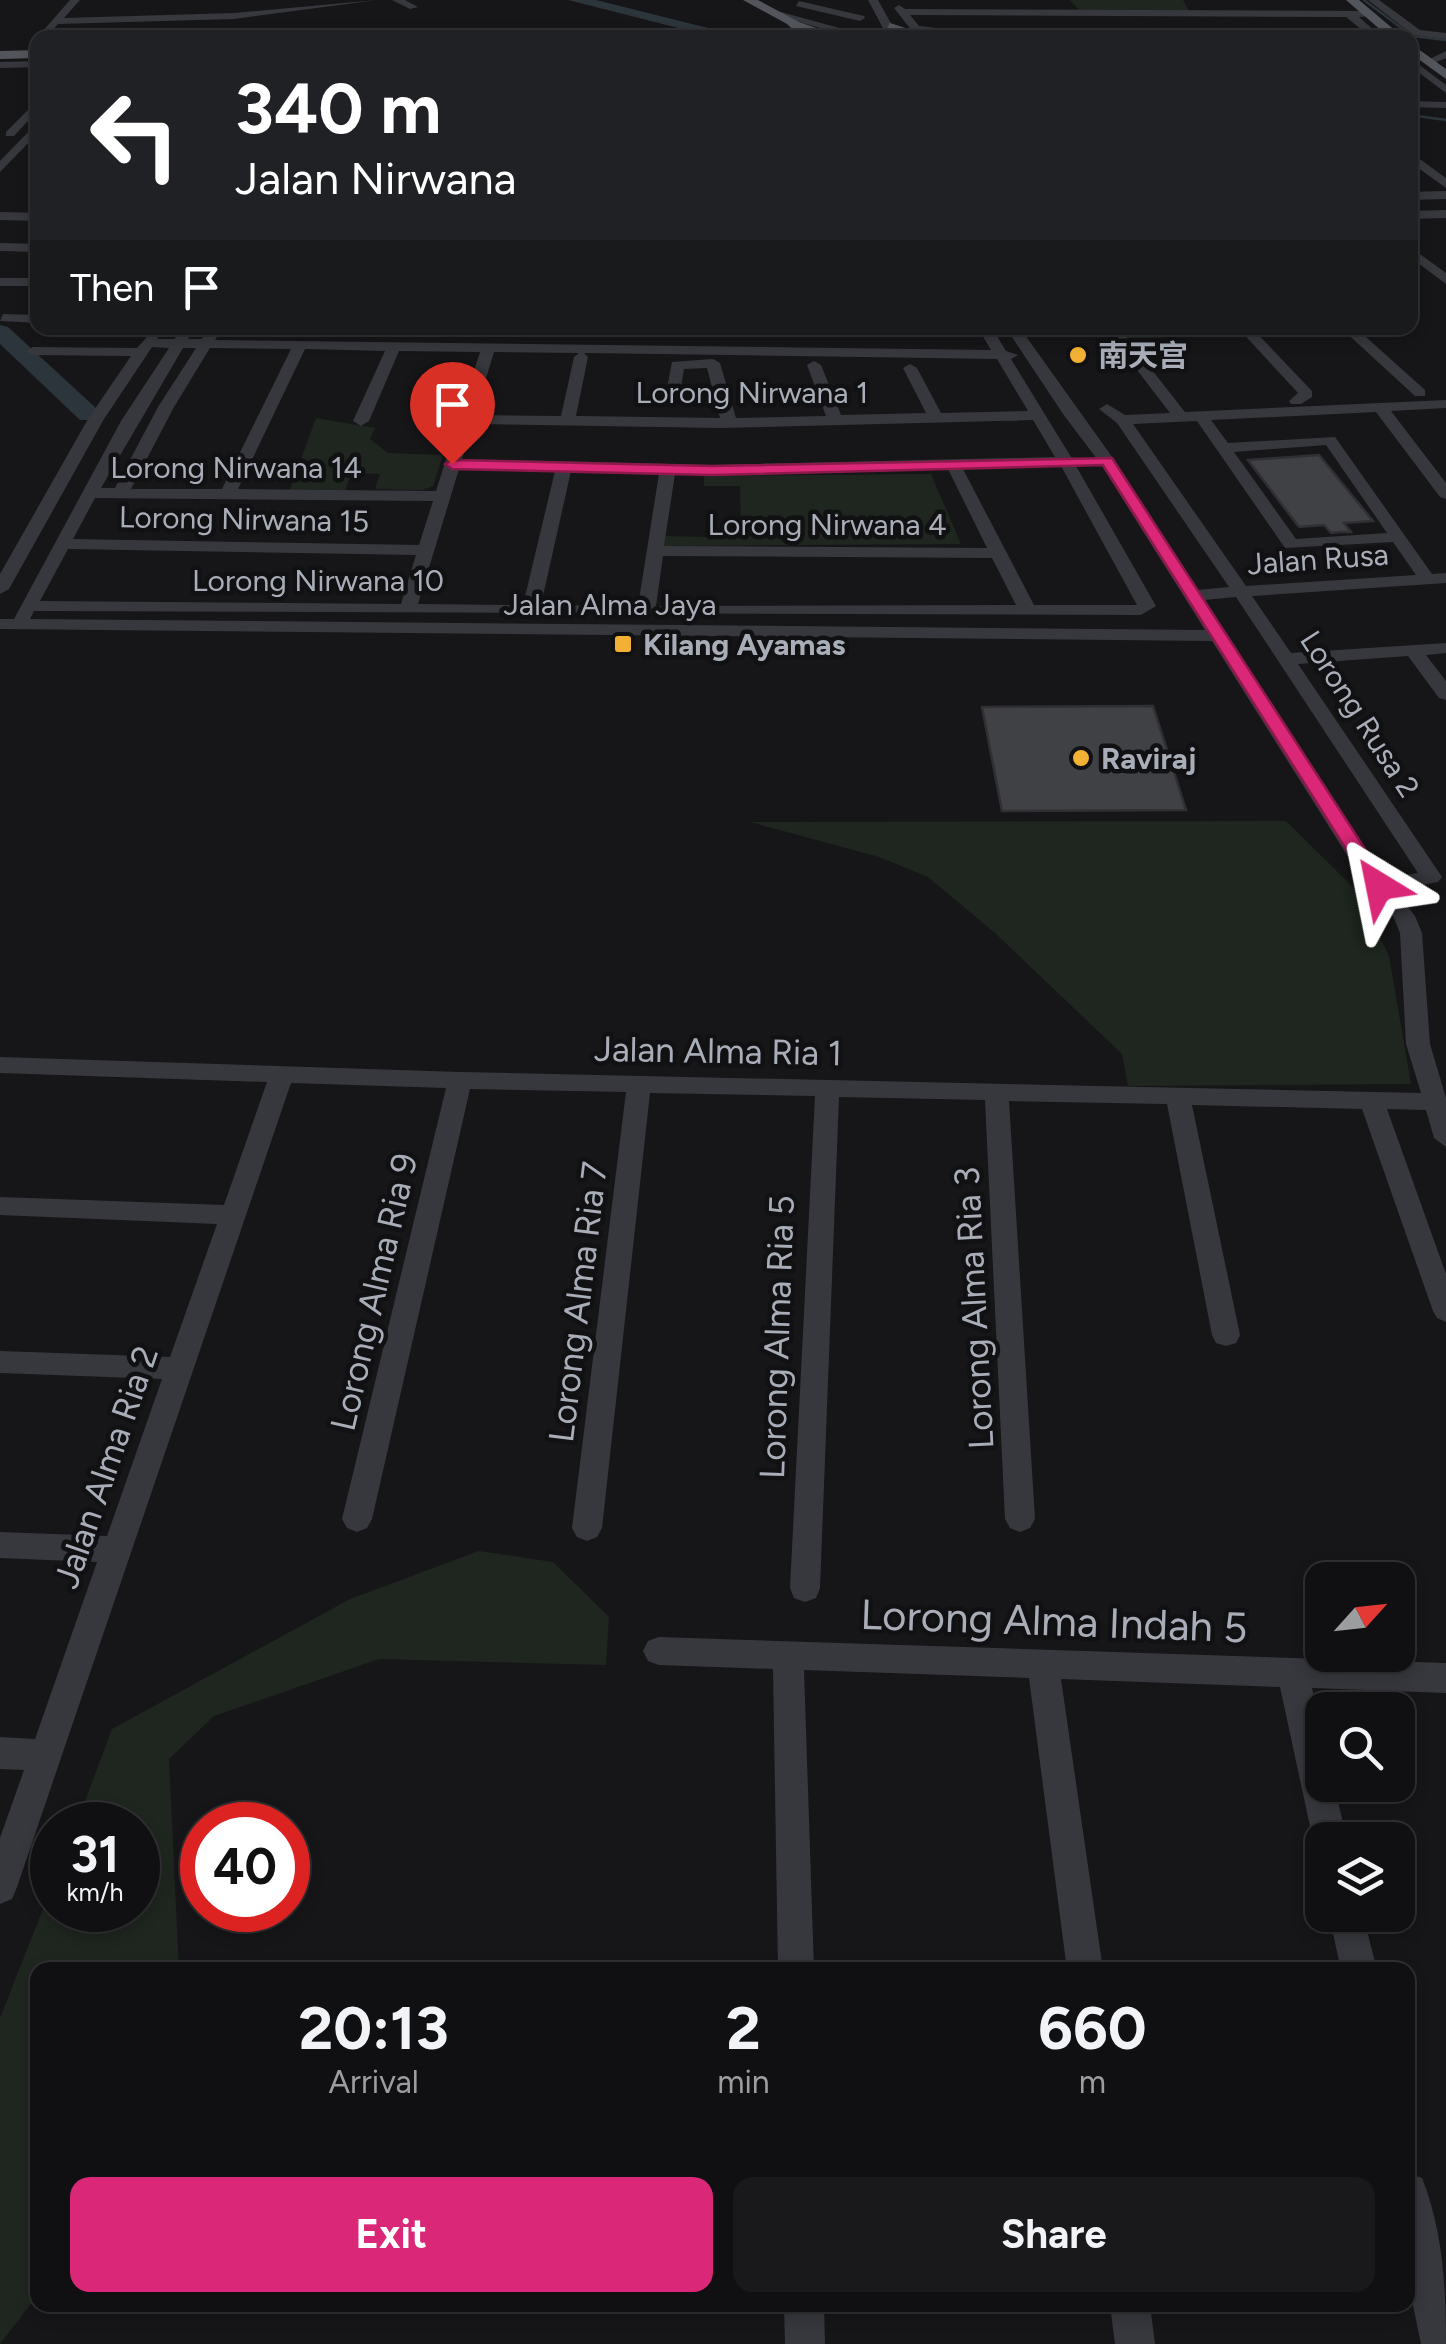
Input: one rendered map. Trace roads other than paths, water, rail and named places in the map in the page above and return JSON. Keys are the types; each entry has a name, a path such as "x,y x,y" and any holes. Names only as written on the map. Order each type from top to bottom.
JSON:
{"main road":[{"path":"749,0 813,30"},
{"path":"1352,0 1391,30"},
{"path":"793,30 798,25"},
{"path":"798,25 803,30"},
{"path":"1418,42 1446,49"},
{"path":"1418,47 1446,49"},
{"path":"1418,53 1439,76"},
{"path":"2,65 30,54"}],"street":[{"path":"46,30 75,0"},
{"path":"56,21 234,16 372,0"},
{"path":"396,0 413,7"},
{"path":"787,1 860,18 849,0"},
{"path":"873,0 889,30"},
{"path":"895,0 916,28 932,30"},
{"path":"975,0 984,12"},
{"path":"1056,0 1065,12"},
{"path":"1373,0 1414,30"},
{"path":"901,12 1370,14"},
{"path":"1349,14 1368,30"},
{"path":"781,16 806,18 840,30"},
{"path":"1418,33 1446,36"},
{"path":"1429,62 1446,49"},
{"path":"2,65 30,64"},
{"path":"1439,76 1446,90"},
{"path":"1418,104 1446,105"},
{"path":"0,145 30,112"},
{"path":"0,122 21,122"},
{"path":"0,168 30,135"},
{"path":"0,145 20,146"},
{"path":"1418,164 1446,184"},
{"path":"1418,196 1446,195"},
{"path":"0,207 30,208"},
{"path":"1418,213 1446,214"},
{"path":"0,216 30,216"},
{"path":"0,248 30,248"},
{"path":"1418,257 1446,280"},
{"path":"0,282 30,282"},
{"path":"3,318 30,318"},
{"path":"0,589 96,420 153,335"},
{"path":"10,624 28,606 128,421 184,335"},
{"path":"33,351 145,348 184,335 207,343 613,343 717,350 1031,356"},
{"path":"121,493 166,407 212,335"},
{"path":"717,350 718,335"},
{"path":"989,335 1068,462"},
{"path":"1018,335 1107,461 1379,886 1404,916 1411,933 1418,1044 1446,1138"},
{"path":"1117,335 1176,411 1200,415 1299,406 1308,394 1251,335"},
{"path":"1356,335 1420,392"},
{"path":"228,494 301,344"},
{"path":"362,420 395,344"},
{"path":"408,608 488,346"},
{"path":"568,420 581,357"},
{"path":"672,399 676,365 713,362 729,422"},
{"path":"814,364 836,420"},
{"path":"910,368 936,418"},
{"path":"1339,409 1334,401 1337,397 1446,392"},
{"path":"1068,411 1114,415 1446,404"},
{"path":"1380,407 1446,494"},
{"name":"Lorong Rusa 2","path":"1114,415 1242,592 1432,877 1379,886"},
{"path":"1200,415 1291,544 1398,537"},
{"name":"Lorong Nirwana 1","path":"466,418 729,422 1038,416"},
{"path":"96,420 128,421"},
{"path":"1223,448 1330,440 1398,537 1437,579"},
{"path":"1419,458 1446,457"},
{"path":"452,464 668,469 1107,461"},
{"name":"Lorong Nirwana 10","path":"28,606 1028,612 1132,611 1146,606 1068,462"},
{"path":"954,464 1028,612"},
{"path":"531,610 564,467"},
{"path":"646,612 668,469"},
{"name":"Lorong Nirwana 14","path":"89,493 442,496"},
{"name":"Lorong Nirwana 15","path":"62,544 426,550"},
{"name":"Lorong Nirwana 4","path":"655,551 998,553"},
{"path":"13,570 48,568"},
{"name":"Jalan Rusa","path":"1194,595 1437,579"},
{"name":"Jalan Alma Jaya","path":"10,624 1220,636"},
{"path":"1288,659 1446,648"},
{"path":"1413,650 1446,694"},
{"name":"Jalan Alma Ria 1","path":"0,1065 639,1085 1434,1102"},
{"name":"Jalan Alma Ria 2","path":"0,1886 282,1073"},
{"name":"Lorong Alma Ria 9","path":"357,1519 460,1080"},
{"name":"Lorong Alma Ria 7","path":"587,1528 639,1085"},
{"name":"Lorong Alma Ria 5","path":"805,1588 828,1089"},
{"name":"Lorong Alma Ria 3","path":"998,1092 1020,1520"},
{"path":"1178,1097 1226,1335"},
{"path":"1372,1102 1446,1311"},
{"path":"0,1206 233,1214"},
{"path":"0,1362 180,1368"},
{"path":"0,1544 117,1550"},
{"name":"Lorong Alma Indah 5","path":"660,1651 1446,1678"},
{"path":"788,1654 796,1962"},
{"path":"1043,1663 1084,1962"},
{"path":"1293,1672 1326,1822"},
{"path":"0,1753 46,1755"},
{"path":"1350,1932 1356,1962"},
{"path":"1415,2224 1441,2344"},
{"path":"804,2312 804,2344"},
{"path":"1131,2312 1135,2344"}],"waterway":[{"path":"576,0 707,30"},
{"path":"1364,0 1404,30"},
{"path":"1418,37 1446,40"},
{"path":"1418,116 1446,120"},
{"path":"0,332 89,415"}],"place":[{"name":"南天宫","path":"1078,355"},
{"name":"Kilang Ayamas","path":"623,644"},
{"name":"Raviraj","path":"1081,758"}]}
